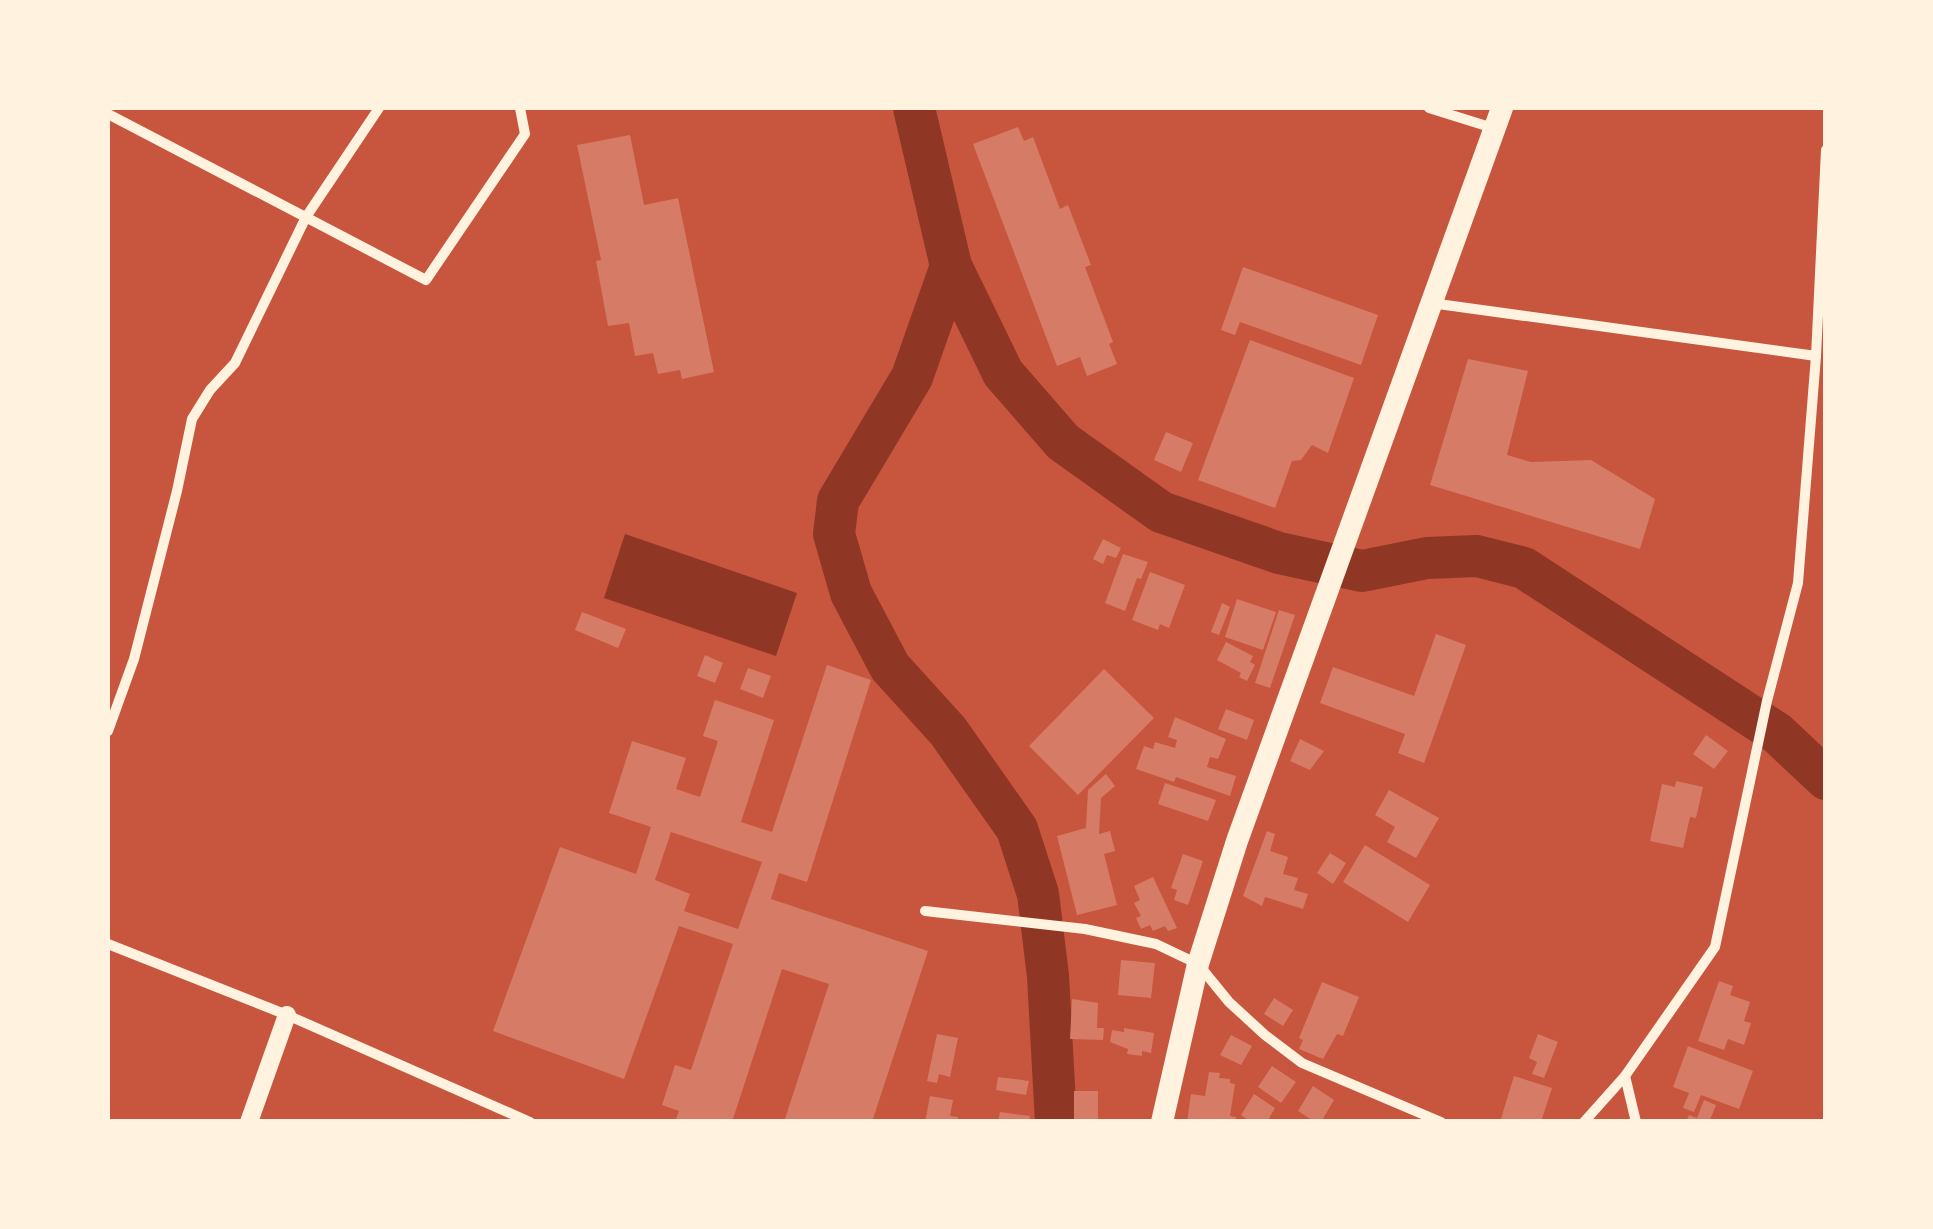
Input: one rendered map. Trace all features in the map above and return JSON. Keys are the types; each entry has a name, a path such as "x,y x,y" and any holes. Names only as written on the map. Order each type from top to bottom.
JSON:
{"highway":[{"path":"1162,1122 1198,964 1237,841 1498,118"}],"street":[{"path":"108,732 134,659 178,491 192,418 210,390 236,363 306,217 379,108"},
{"path":"108,114 426,280 524,134 520,108"},
{"path":"1429,108 1498,118"},
{"path":"1584,1122 1626,1076 1716,947 1753,760 1798,583 1816,356 1826,150"},
{"path":"1432,303 1816,356"},
{"path":"925,911 1086,929 1156,944 1198,964 1253,1024 1302,1062 1441,1122"},
{"path":"108,944 287,1015 530,1122"},
{"path":"248,1122 287,1015"},
{"path":"1626,1076 1636,1122"}],"shaded area":[{"path":"625,534 797,593 776,656 604,598"}],"building":[{"path":"1018,127 1024,141 1033,137 1060,209 1068,205 1091,265 1085,267 1113,342 1109,344 1117,364 1087,376 1080,357 1057,366 973,144"},
{"path":"630,135 644,205 678,198 714,372 682,379 680,370 658,374 653,353 635,356 629,323 608,326 596,261 601,260 577,145"},
{"path":"1243,267 1378,315 1361,365 1240,322 1235,335 1221,330"},
{"path":"1250,340 1354,378 1328,453 1312,445 1301,460 1292,461 1275,508 1198,480"},
{"path":"1468,359 1528,371 1507,455 1531,462 1591,460 1655,499 1640,549 1430,485"},
{"path":"1166,432 1193,443 1181,472 1154,460"},
{"path":"1103,539 1121,548 1116,558 1107,555 1103,564 1093,559"},
{"path":"1123,554 1148,562 1141,579 1137,578 1125,611 1105,603"},
{"path":"1150,572 1185,585 1169,628 1160,624 1158,630 1132,620"},
{"path":"1237,599 1276,612 1263,650 1225,637"},
{"path":"1222,603 1230,607 1219,635 1211,632"},
{"path":"1279,610 1295,615 1270,688 1255,683"},
{"path":"582,612 626,629 618,648 575,630"},
{"path":"1436,634 1466,645 1424,763 1398,753 1405,734 1320,703 1333,667 1414,696"},
{"path":"1226,642 1253,656 1250,662 1255,665 1247,681 1239,677 1241,673 1217,660"},
{"path":"705,655 723,663 715,683 697,676"},
{"path":"827,665 871,680 807,882 779,873 771,899 928,951 872,1122 784,1122 829,984 782,969 732,1122 675,1122 679,1111 662,1105 675,1065 691,1070 733,944 679,926 624,1079 493,1031 560,847 636,874 651,827 609,813 632,741 686,758 676,789 700,797 718,741 703,736 715,700 774,720 741,822 772,832","holes":["671,832 762,862 738,929 684,911 690,894 655,880"]},
{"path":"748,668 771,676 763,698 740,689"},
{"path":"1104,669 1154,718 1078,795 1029,746"},
{"path":"1226,709 1254,720 1247,740 1218,729"},
{"path":"1175,717 1226,739 1218,759 1210,757 1207,767 1236,776 1230,796 1176,777 1174,782 1136,769 1144,746 1153,749 1155,742 1175,748 1177,740 1168,737"},
{"path":"1706,735 1728,751 1714,769 1693,754"},
{"path":"1300,739 1324,751 1310,770 1290,761"},
{"path":"1106,774 1115,786 1101,798 1099,834 1110,831 1115,851 1104,854 1117,905 1077,915 1057,836 1086,828 1088,790"},
{"path":"1676,781 1703,787 1696,818 1690,817 1683,848 1650,841 1662,784 1675,787"},
{"path":"1165,783 1216,800 1208,821 1158,804"},
{"path":"1389,790 1439,818 1416,858 1387,842 1395,827 1375,815"},
{"path":"1267,831 1275,834 1270,851 1288,857 1283,874 1298,878 1294,890 1308,894 1303,909 1265,897 1262,906 1243,896"},
{"path":"1365,845 1430,885 1408,922 1343,882"},
{"path":"1330,853 1346,863 1333,884 1317,873"},
{"path":"1183,854 1203,861 1188,905 1174,900 1177,890 1171,888"},
{"path":"1153,877 1177,928 1168,931 1165,926 1153,931 1150,925 1141,929 1136,918 1141,916 1134,903 1140,900 1134,886"},
{"path":"1121,960 1155,963 1151,998 1118,995"},
{"path":"1719,981 1733,986 1730,995 1750,1002 1744,1021 1751,1023 1744,1045 1728,1039 1724,1050 1698,1041"},
{"path":"1322,982 1359,997 1343,1036 1337,1034 1323,1059 1299,1049 1303,1040 1299,1038"},
{"path":"1274,998 1293,1010 1283,1026 1264,1014"},
{"path":"1072,999 1098,1003 1097,1028 1104,1028 1103,1040 1070,1039"},
{"path":"1124,1028 1154,1033 1151,1053 1127,1054 1128,1049 1110,1042 1112,1030 1124,1032"},
{"path":"937,1034 958,1038 950,1077 939,1074 937,1083 927,1081"},
{"path":"1538,1034 1558,1042 1544,1078 1532,1074 1537,1062 1529,1058"},
{"path":"1231,1035 1252,1046 1241,1065 1220,1055"},
{"path":"1688,1046 1753,1071 1739,1109 1701,1095 1694,1112 1683,1108 1689,1093 1673,1087"},
{"path":"1272,1066 1296,1082 1281,1103 1258,1087"},
{"path":"1209,1072 1220,1073 1219,1078 1235,1084 1230,1116 1236,1117 1235,1122 1187,1122 1191,1094 1205,1096"},
{"path":"1514,1076 1552,1088 1541,1122 1500,1122"},
{"path":"998,1077 1029,1081 1026,1095 996,1090"},
{"path":"1313,1086 1334,1100 1321,1122 1298,1111"},
{"path":"1074,1091 1098,1091 1098,1122 1074,1122"},
{"path":"1254,1094 1275,1108 1267,1122 1251,1122 1241,1115"},
{"path":"930,1096 953,1100 950,1116 958,1117 958,1122 925,1122"},
{"path":"1704,1100 1716,1105 1709,1122 1686,1122 1689,1115 1697,1118"},
{"path":"1000,1112 1030,1116 1029,1122 998,1122"}],"waterway":[{"path":"914,108 951,266 1003,373 1063,442 1161,512 1279,553 1362,571 1427,558 1477,556 1524,568 1777,733 1826,779"},
{"path":"951,266 912,377 838,501 834,534 851,593 890,667 948,731 1017,829 1038,894 1048,976 1056,1122"}]}
